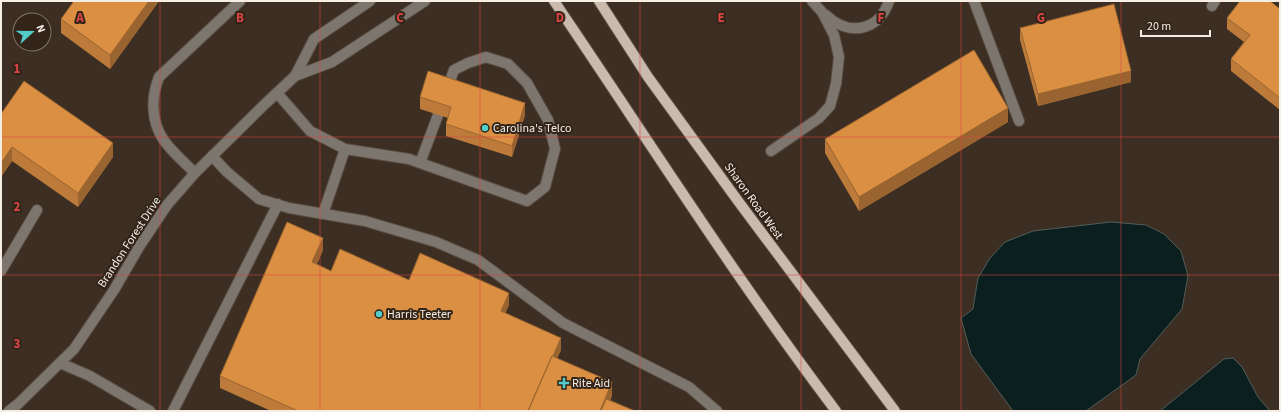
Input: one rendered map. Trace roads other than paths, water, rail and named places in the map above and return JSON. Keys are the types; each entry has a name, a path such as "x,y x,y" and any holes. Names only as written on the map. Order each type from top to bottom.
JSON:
{"main road":[{"path":"554,1 791,352 836,411"},
{"name":"Sharon Road West","path":"600,1 648,77 894,411"}],"street":[{"path":"195,173 164,140 155,124 153,111 154,89 159,77 240,1"},
{"name":"Brandon Forest Drive","path":"9,411 74,350 114,290 139,247 167,205 195,173 264,104 296,76 314,39 370,1"},
{"name":"Brandon Forest Drive","path":"296,76 332,62 425,1"},
{"path":"812,1 833,22 847,28 862,28 876,22 886,11 889,1"},
{"path":"771,151 819,118 830,106 836,84 839,58 834,35 818,1"},
{"path":"974,1 1019,121"},
{"path":"277,94 310,131 345,149 409,159 527,201 545,187 555,149 548,120 527,83 508,64 486,57 468,63 454,70 447,89"},
{"path":"420,163 438,115"},
{"path":"323,214 345,149"},
{"path":"212,156 227,172 259,199 289,208 365,221 436,242 478,260 563,323 689,387 717,411"},
{"path":"173,411 278,204"},
{"path":"1,271 37,210"},
{"path":"60,363 90,376 150,411"}],"water":[{"path":"1111,222 1146,225 1164,234 1181,251 1188,276 1182,309 1140,359 1136,375 1086,411 1013,411 971,354 961,318 973,309 978,278 990,258 1005,242 1033,231"},
{"path":"1233,358 1242,367 1258,397 1270,411 1160,411 1224,359"}],"place":[{"name":"Carolina's Telco","path":"485,128"},
{"name":"Harris Teeter","path":"379,314"},
{"name":"Rite Aid","path":"564,383"}]}
